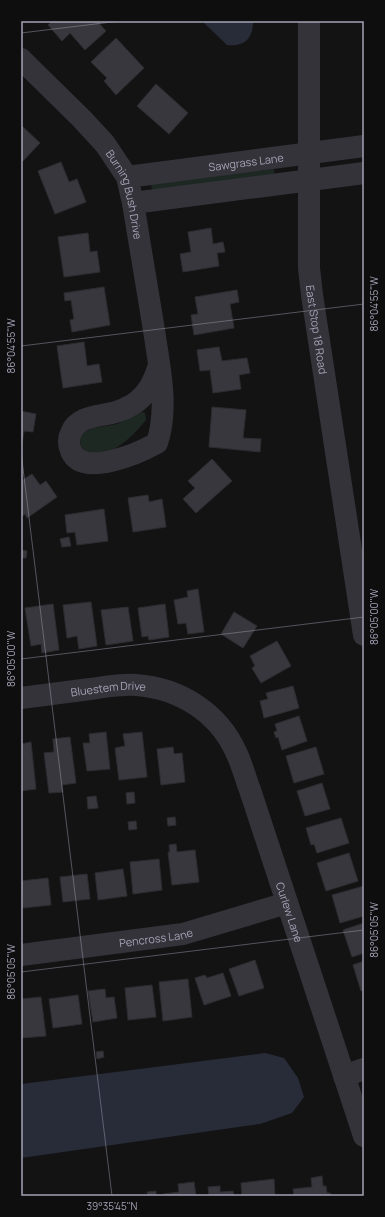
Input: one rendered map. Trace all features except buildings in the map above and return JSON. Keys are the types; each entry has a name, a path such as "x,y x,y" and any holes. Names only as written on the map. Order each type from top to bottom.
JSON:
{"street":[{"name":"East Stop 18 Road","path":"309,21 309,268 364,636"},
{"name":"Burning Bush Drive","path":"21,60 82,119 105,144 127,177 133,203 159,365 162,416 157,443 144,450 109,461 86,463 78,460 73,455 69,447 69,438 73,427 92,417 118,412 133,404 145,394 154,380 159,365"},
{"name":"Sawgrass Lane","path":"127,177 364,146"},
{"path":"133,203 364,173"},
{"name":"Bluestem Drive","path":"21,698 134,684 156,688 181,696 193,702"},
{"name":"Curlew Lane","path":"193,702 204,710 221,728 236,752 286,903 354,1073 364,1136"},
{"name":"Pencross Lane","path":"21,955 183,934 286,903"}],"shaded area":[{"path":"274,169 274,174 153,190 151,186 153,182"},
{"path":"142,412 145,413 146,420 126,441 114,449 107,452 95,453 85,451 81,446 80,441 82,434 86,431 117,424"}],"water":[{"path":"202,21 253,21 253,27 250,37 243,43 227,45"},
{"path":"265,1053 284,1058 298,1078 304,1097 292,1113 260,1124 21,1158 21,1084"}]}
